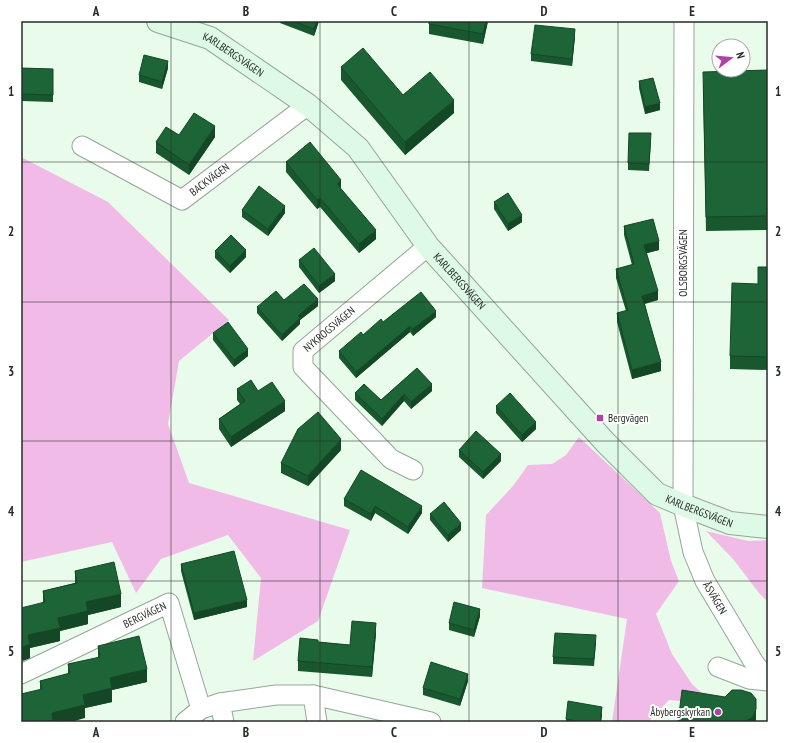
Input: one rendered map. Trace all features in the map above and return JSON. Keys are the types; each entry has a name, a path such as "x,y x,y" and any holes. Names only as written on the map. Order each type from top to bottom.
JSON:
{"street":[{"name":"KARLBERGSVÄGEN","path":"158,21 210,38 308,105 358,148 428,246 605,442 657,494 730,523 768,528"},
{"name":"OLSBORGSVÄGEN","path":"683,505 684,21"},
{"name":"BACKVÄGEN","path":"82,146 182,200 308,105"},
{"name":"NYKROGSVÄGEN","path":"413,470 391,459 303,367 304,351 428,246"},
{"name":"ÅSVÄGEN","path":"683,505 693,552 705,582 753,661 768,681"},
{"name":"BERGVÄGEN","path":"21,674 169,603 201,709"},
{"name":"ÅSVÄGEN","path":"718,666 749,679 768,681"},
{"path":"185,722 201,709 220,702 276,695 313,695 431,722"},
{"path":"313,695 317,722"},
{"path":"220,702 224,722"}],"shaded area":[{"path":"21,157 108,202 229,320 179,361 168,424 189,483 350,530 318,621 253,661 261,578 228,535 161,559 136,593 112,542 21,562"},
{"path":"579,437 660,513 671,561 679,581 656,614 672,654 692,684 705,696 705,703 669,700 650,720 650,722 612,722 627,619 482,588 486,515 513,486 528,465 552,464 566,455"},
{"path":"706,531 748,541 768,540 768,602 759,593 733,559"}],"building":[{"path":"293,21 317,21 314,29"},
{"path":"429,21 486,21 483,34 429,24"},
{"path":"535,25 575,29 572,59 531,54"},
{"path":"363,48 403,95 430,72 454,100 405,142 341,67"},
{"path":"144,55 168,61 162,82 139,75"},
{"path":"21,68 53,69 53,95 21,94"},
{"path":"768,70 768,216 706,217 703,72 711,72 711,78 751,78 751,71"},
{"path":"653,78 660,103 645,107 639,81"},
{"path":"194,113 215,126 189,165 156,142 166,127 179,135"},
{"path":"629,133 651,133 649,164 628,163"},
{"path":"310,142 341,180 337,184 376,230 359,244 320,198 317,200 286,162"},
{"path":"259,186 285,206 268,229 242,210"},
{"path":"508,193 522,215 508,224 494,202"},
{"path":"653,219 659,241 644,245 658,291 642,296 661,362 632,370 617,313 628,310 616,269 634,264 624,226"},
{"path":"231,235 246,250 230,266 215,251"},
{"path":"314,248 335,274 319,286 299,260"},
{"path":"758,267 768,267 768,357 730,356 732,283 758,284"},
{"path":"304,284 318,299 298,316 300,318 282,335 257,307 276,291 284,300"},
{"path":"421,292 436,311 413,329 410,326 356,372 339,351 361,332 363,335 381,319 383,322"},
{"path":"228,322 248,349 234,360 213,333"},
{"path":"417,368 432,384 411,402 404,394 382,419 355,393 364,384 381,400"},
{"path":"251,380 258,391 272,382 285,401 231,437 219,419 245,401 237,389"},
{"path":"510,393 536,422 522,435 496,406"},
{"path":"318,412 341,439 308,476 281,463 298,429"},
{"path":"476,431 501,454 483,472 459,450"},
{"path":"361,470 422,506 408,527 375,506 371,514 344,499"},
{"path":"444,502 461,523 448,535 430,514"},
{"path":"234,551 247,600 194,613 181,564"},
{"path":"114,562 121,594 86,602 88,611 58,618 60,628 28,635 30,644 21,648 21,608 45,602 43,591 77,583 75,571"},
{"path":"454,602 480,609 474,630 449,623"},
{"path":"352,621 376,623 372,667 298,661 300,638 318,640 318,642 350,645"},
{"path":"555,633 596,635 594,659 553,657"},
{"path":"139,636 147,669 110,678 112,688 83,695 85,705 52,713 53,720 46,722 21,722 21,694 42,689 40,681 70,673 68,664 100,657 98,646"},
{"path":"431,662 468,674 460,699 423,688"},
{"path":"682,690 725,697 732,690 741,690 751,693 756,699 756,709 753,717 744,722 678,722"},
{"path":"568,701 602,707 600,722 582,722 566,719"}],"place":[{"name":"Bergvägen","path":"600,418"},
{"name":"Åbybergskyrkan","path":"718,712"}]}
